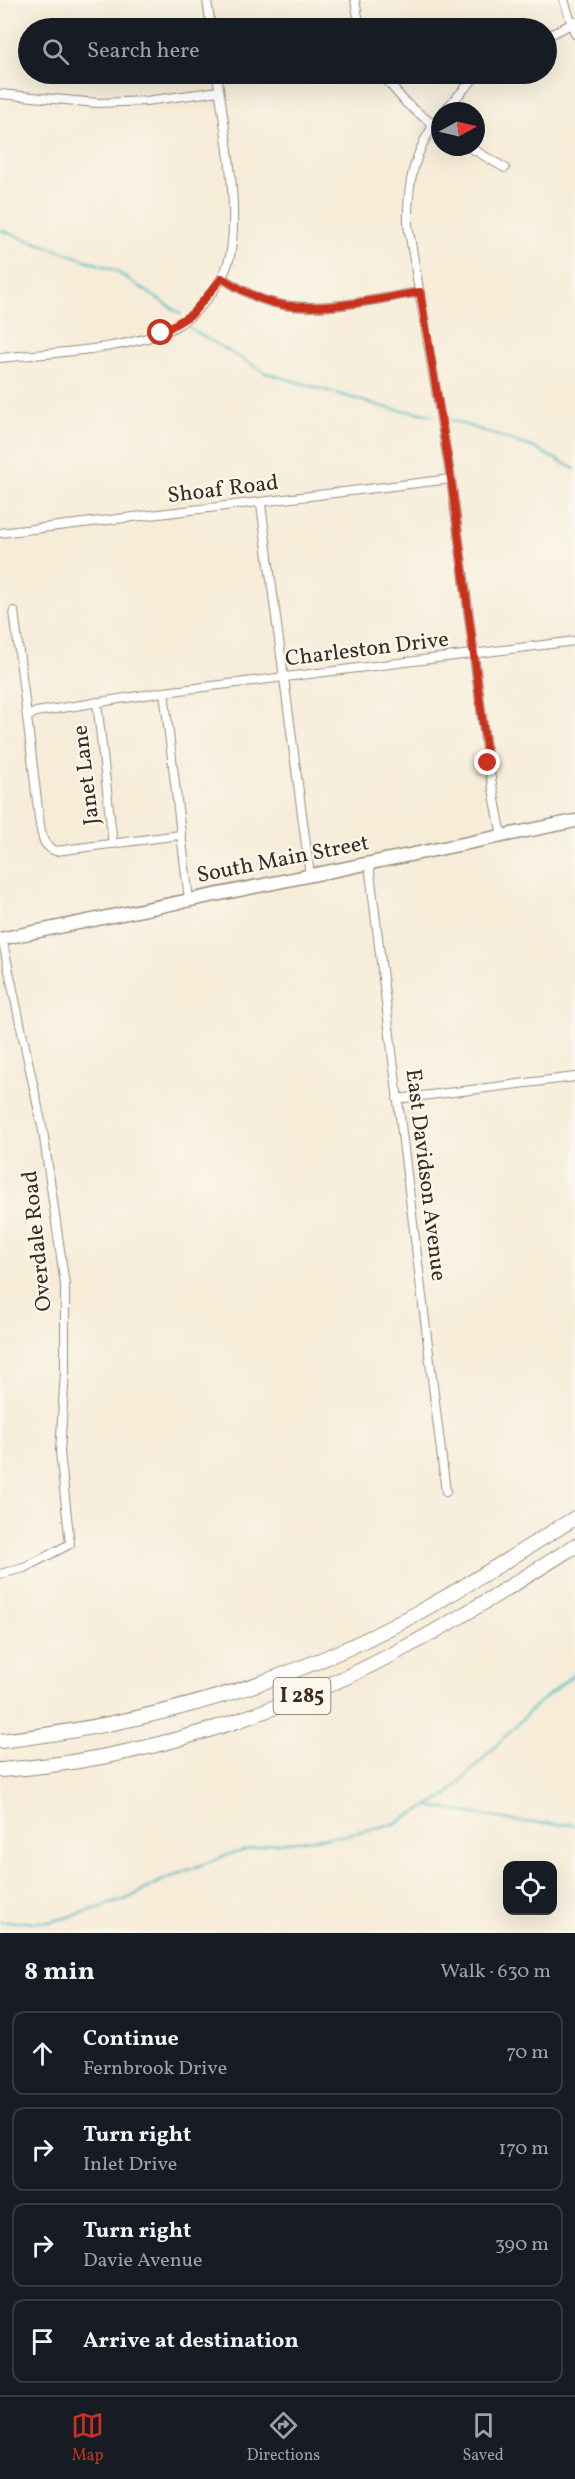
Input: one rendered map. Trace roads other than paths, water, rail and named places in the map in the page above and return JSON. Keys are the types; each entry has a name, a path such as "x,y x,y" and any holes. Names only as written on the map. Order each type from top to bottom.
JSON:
{"highway":[{"name":"I 285","path":"0,1741 68,1733 140,1719 211,1700 280,1677 347,1649 410,1617 575,1518"},
{"name":"I 285","path":"0,1770 85,1759 154,1744 279,1705 396,1653 575,1546"}],"main road":[{"name":"South Main Street","path":"1,938 575,821"}],"street":[{"path":"207,0 210,18"},
{"path":"355,0 358,18"},
{"path":"564,0 575,34"},
{"path":"557,31 573,23"},
{"path":"0,358 111,345 161,333 192,314 222,278 230,256 233,208 218,84"},
{"path":"388,84 396,94 431,124"},
{"path":"452,102 469,84"},
{"path":"0,94 69,102 120,103 219,90"},
{"path":"431,135 418,154 407,190 408,225 451,479 488,763 502,836"},
{"path":"484,156 505,168"},
{"path":"222,278 244,292 270,302 313,306 420,292"},
{"name":"Shoaf Road","path":"0,534 261,504 451,479"},
{"path":"261,504 282,678 310,875"},
{"path":"14,611 44,843 48,848 56,851 180,835"},
{"name":"Charleston Drive","path":"27,717 36,712 164,692 575,642"},
{"path":"164,692 189,900"},
{"name":"Janet Lane","path":"96,702 113,844"},
{"name":"East Davidson Avenue","path":"369,864 446,1492"},
{"name":"Overdale Road","path":"0,1574 24,1568 70,1544 60,1452 65,1371 64,1274 43,1131 1,938"},
{"path":"397,1100 575,1077"}],"waterway":[{"path":"0,230 114,270 181,314"},
{"path":"189,328 266,373 387,408 433,415"},
{"path":"451,420 532,447 575,469"},
{"path":"0,1922 49,1922 127,1899 165,1879 227,1855 270,1844 340,1836 394,1824 446,1796 534,1707 575,1673"},
{"path":"429,1806 522,1822 575,1825"}]}
